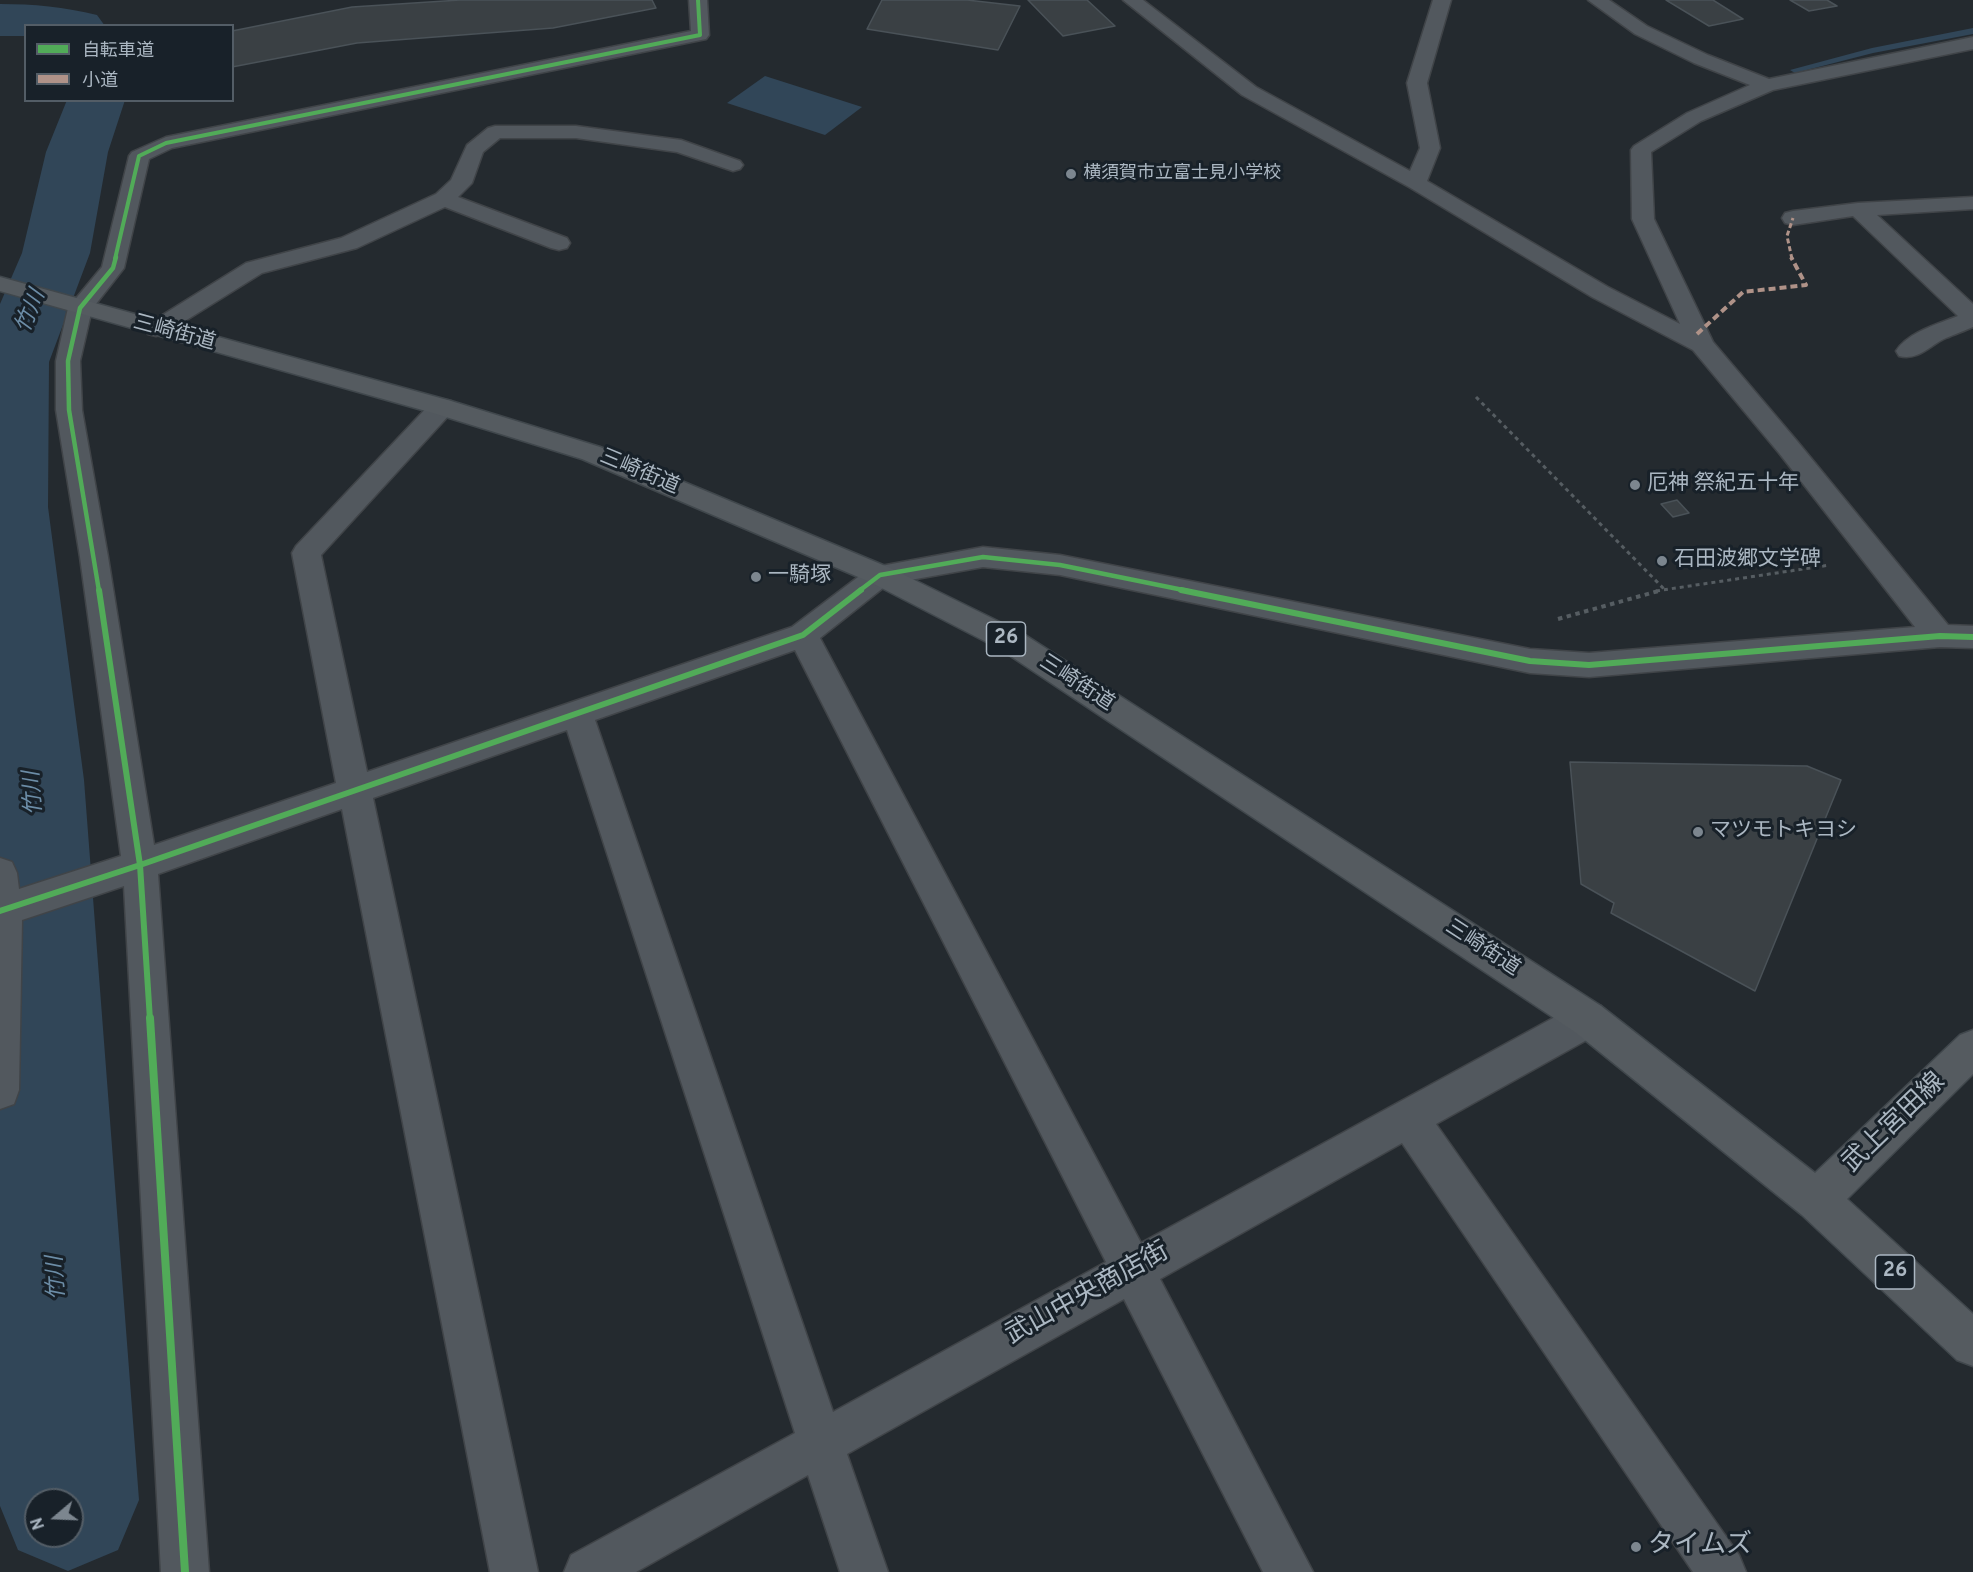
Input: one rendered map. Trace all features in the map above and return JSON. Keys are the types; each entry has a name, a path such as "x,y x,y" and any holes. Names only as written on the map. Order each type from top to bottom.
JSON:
{"main road":[{"name":"三崎街道","path":"5,286 442,407 591,453 880,575 1011,642 1588,1018 1817,1200 1973,1344"},
{"name":"武上宮田線","path":"1817,1200 1973,1048"}],"street":[{"path":"185,1572 140,865 94,557 69,410 68,361 80,308 113,268 139,156 166,143 700,34 698,0"},
{"path":"1132,0 1249,91 1416,183 1600,292 1702,345"},
{"path":"1416,183 1430,148 1417,83 1442,0"},
{"path":"1597,0 1641,30 1701,59 1767,85"},
{"path":"1940,636 1702,345 1643,219 1641,150 1694,117 1767,85 1973,43"},
{"path":"156,329 254,268 349,243 444,199 461,183 474,149 495,132 576,132 681,146 733,165"},
{"path":"444,199 559,243"},
{"path":"1793,218 1858,209 1973,203"},
{"path":"1858,209 1973,318 1936,333 1908,351"},
{"path":"442,407 306,553 514,1572"},
{"path":"0,1090 2,898 140,865 803,635 880,575 983,557 1060,565 1530,661 1589,665 1940,636 1973,637"},
{"path":"803,635 1289,1572"},
{"path":"577,713 864,1572"},
{"name":"武山中央商店街","path":"588,1572 1588,1018"},
{"path":"1409,1119 1722,1572"}],"path":[{"path":"1476,397 1664,589"},
{"path":"1552,620 1664,589 1878,559"}],"water":[{"path":"765,76 862,107 825,135 727,103"}],"building":[{"path":"460,0 652,0 656,8 553,28 357,43 234,67 234,31 352,7"},
{"path":"882,0 967,0 1020,6 998,50 867,29"},
{"path":"1028,0 1087,0 1115,26 1063,36"},
{"path":"1666,0 1713,0 1743,19 1709,26"},
{"path":"1790,0 1827,0 1837,6 1809,11"},
{"path":"1677,500 1689,513 1673,517 1661,504"},
{"name":"マツモトキヨシ","path":"1570,762 1807,766 1841,780 1755,991 1611,913 1614,903 1581,884"}],"waterway":[{"name":"竹川","path":"0,20 61,24"},
{"path":"1795,70 1872,51 1973,31"},
{"name":"竹川","path":"67,1488 35,780 7,507 12,362 56,253 77,152 95,102"}],"marked path":[{"path":"1697,334 1743,292 1806,285 1789,253 1787,236 1793,218"}],"cycle path":[{"path":"185,1572 140,865 94,557 69,410 68,361 80,308 113,268 139,156 166,143 700,35 698,0"},
{"path":"0,911 140,865 803,635 880,575 983,557 1060,565 1530,661 1589,665 1940,636 1973,637"}],"place":[{"name":"横須賀市立富士見小学校","path":"1071,174"},
{"name":"厄神 祭紀五十年","path":"1635,485"},
{"name":"石田波郷文学碑","path":"1662,561"},
{"name":"一騎塚","path":"756,577"},
{"name":"マツモトキヨシ","path":"1698,832"},
{"name":"タイムズ","path":"1636,1547"}]}
